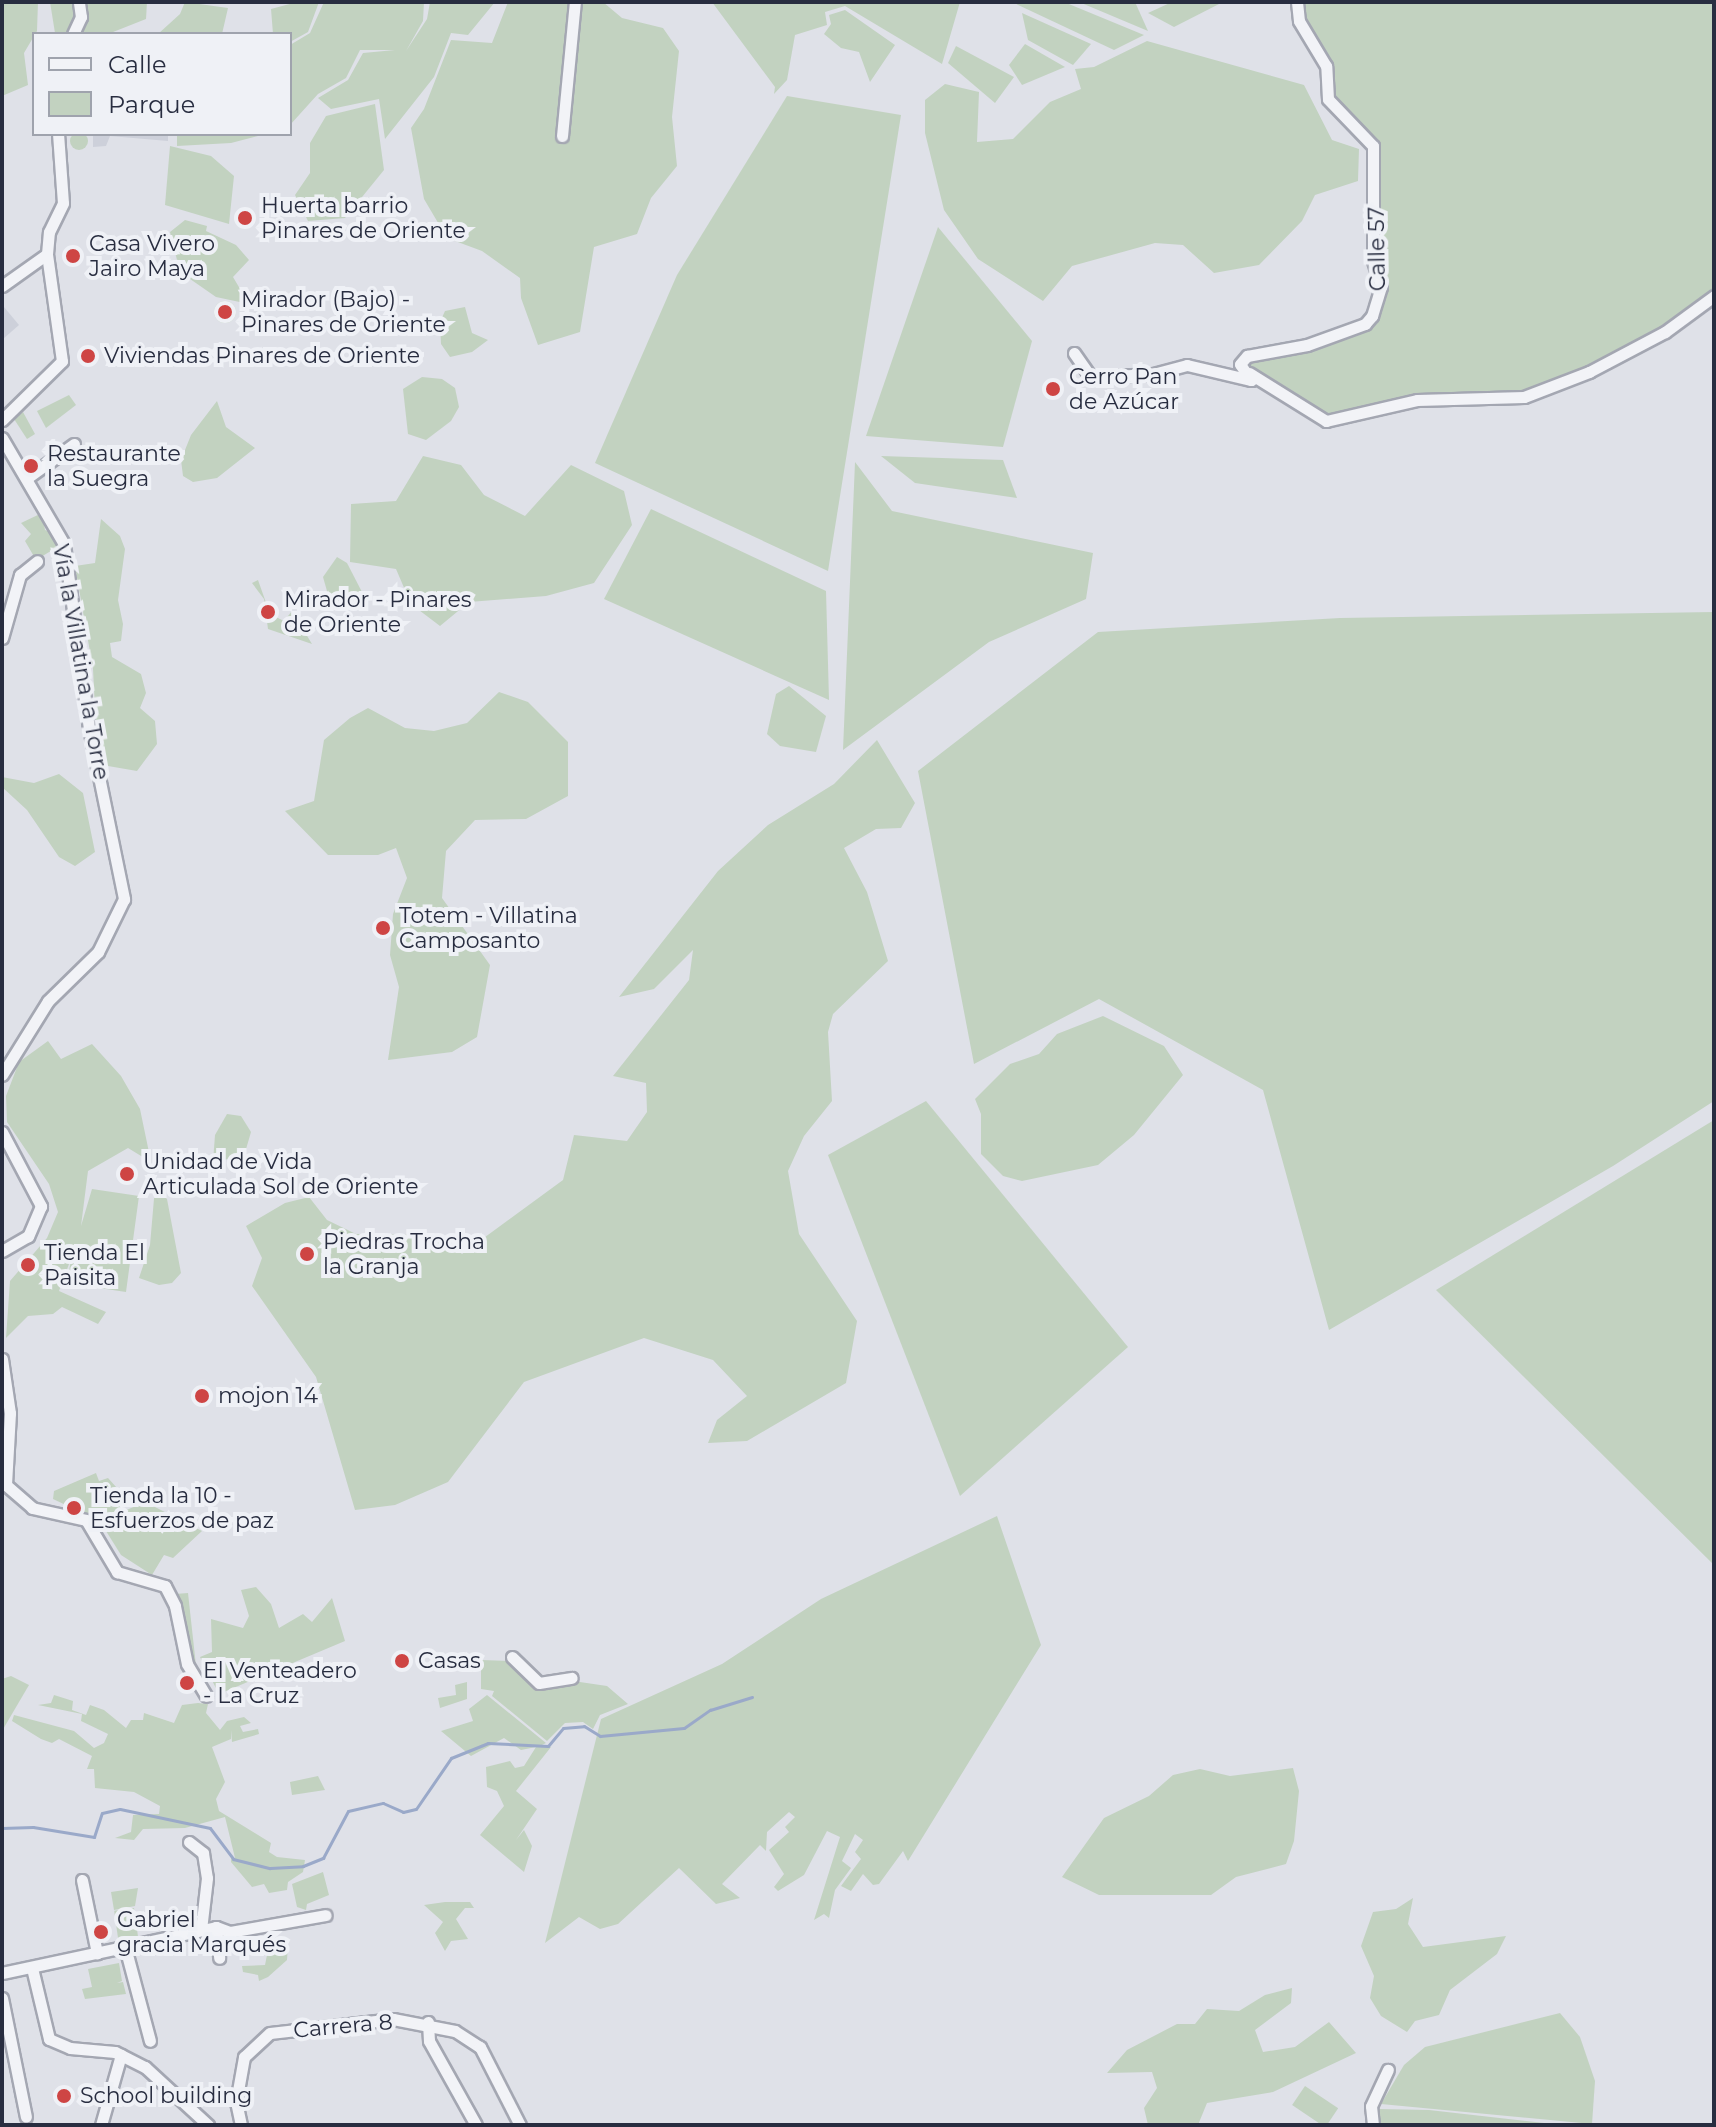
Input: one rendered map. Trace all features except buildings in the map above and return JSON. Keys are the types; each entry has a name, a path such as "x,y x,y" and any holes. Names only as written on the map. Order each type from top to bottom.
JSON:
{"street":[{"path":"74,32 81,17 79,2"},
{"path":"562,136 575,2"},
{"name":"Calle 57","path":"1245,371 1240,364 1247,356 1285,351 1365,324 1376,308 1381,287 1373,260 1373,146 1328,99 1326,66 1299,21 1297,2"},
{"path":"2,420 62,361 47,254 49,232 63,203 58,136"},
{"path":"2,286 47,254"},
{"path":"1245,371 1289,399 1335,422 1417,400 1524,397 1589,372 1665,332 1714,296"},
{"path":"1074,353 1091,377 1153,374 1187,365 1251,380 1245,371"},
{"name":"Vía la Villatina la Torre","path":"2,438 64,544 89,728 124,899 99,950 48,1001 2,1075"},
{"path":"27,478 74,444"},
{"path":"2,638 25,570 37,561"},
{"path":"2,1132 41,1206 28,1236 2,1251"},
{"path":"2,1359 10,1413 6,1485 32,1508 86,1520 117,1572 165,1586 175,1606 187,1664 206,1696"},
{"path":"512,1657 539,1683 572,1678"},
{"path":"189,1842 203,1853 207,1878 201,1930"},
{"path":"82,1880 97,1953"},
{"path":"2,1973 216,1927 230,1932 326,1915"},
{"path":"216,1927 219,1958"},
{"path":"125,1947 150,2041"},
{"path":"32,1968 44,2030 56,2044 121,2055 139,2064 208,2125"},
{"path":"2,1998 26,2117"},
{"name":"Carrera 8","path":"241,2125 236,2102 244,2057 270,2033 382,2020 428,2022"},
{"path":"476,2125 429,2041 428,2022 480,2047 520,2125"},
{"path":"101,2125 121,2055"},
{"path":"1373,2125 1371,2106 1388,2070"}],"shaded area":[{"path":"93,136 110,136 106,146 93,147"},
{"path":"110,136 168,136 168,141"},
{"path":"2,308 19,325 3,339"}],"green space":[{"path":"2,2 38,2 37,31 32,32 32,39 24,53 28,85 2,96"},
{"path":"50,2 147,2 146,19 113,32 55,32"},
{"path":"185,2 228,8 222,32 160,32 180,14"},
{"path":"297,2 319,2 308,32 292,41 292,32 273,32 271,9"},
{"path":"324,2 424,2 423,21 406,51 427,19 430,2 495,2 468,35 451,33 434,77 385,139 379,99 331,109 318,98 348,80 363,53 395,50 360,50 346,78 318,94 292,123 292,44 310,33"},
{"path":"508,2 603,2 622,18 663,28 679,51 672,117 677,166 651,198 637,234 594,247 580,332 538,345 521,298 520,278 482,251 447,238 424,199 411,128 424,109 451,40 492,43"},
{"path":"712,2 960,2 942,64 845,6 825,12 827,25 795,35 787,80 774,94 775,87"},
{"path":"1012,2 1064,2 1144,35 1114,50"},
{"path":"1079,2 1135,2 1148,31"},
{"path":"1172,2 1223,2 1174,27 1148,13"},
{"path":"1297,2 1714,2 1714,296 1665,332 1524,397 1417,400 1335,422 1245,371 1241,359 1365,324 1376,308 1373,146 1328,99 1326,66"},
{"path":"845,10 895,45 870,82 859,52 841,48 824,34 831,24 829,15"},
{"path":"1022,13 1091,44 1073,65 1028,40"},
{"path":"1147,41 1304,85 1332,140 1359,149 1358,181 1315,195 1302,221 1259,265 1214,273 1183,245 1155,243 1072,266 1043,301 978,259 944,210 925,133 925,100 945,84 979,92 977,142 1013,139 1050,102 1081,89 1075,69 1094,67"},
{"path":"1025,44 1065,67 1022,85 1009,65"},
{"path":"956,46 1014,77 995,103 948,63"},
{"path":"787,96 901,115 828,571 595,463 677,275"},
{"path":"375,104 384,170 345,218 308,221 295,195 310,173 310,143 326,116"},
{"path":"72,136 87,138 85,147 79,150 70,141"},
{"path":"177,136 258,136 231,143 177,146"},
{"path":"170,146 211,156 234,176 229,224 165,205"},
{"path":"185,220 207,226 206,231 236,245 249,260 233,277 249,304 216,297 180,272 170,232"},
{"path":"938,227 1032,341 1003,447 866,436"},
{"name":"Mirador (Bajo) - Pinares de Oriente","path":"225,301 233,304 236,312 233,320 225,323 217,320 214,312 217,304"},
{"path":"465,307 472,333 488,340 472,352 450,357 441,344 440,322 445,311"},
{"path":"422,377 442,379 455,388 459,407 451,421 426,440 408,434 403,389"},
{"path":"69,395 76,405 46,428 37,411"},
{"path":"217,401 226,427 255,448 217,478 193,482 183,476 181,460 191,435"},
{"path":"23,412 35,434 27,439 14,419"},
{"path":"423,456 461,465 484,495 525,516 571,465 624,491 632,525 594,583 546,596 469,602 440,626 411,604 396,569 350,562 351,504 396,501"},
{"path":"881,456 1003,460 1017,498 915,483"},
{"path":"855,462 892,511 1093,553 1086,599 989,642 843,750"},
{"path":"651,509 826,591 829,700 604,599"},
{"path":"42,513 45,530 53,533 59,546 36,560 25,541 31,534 21,523"},
{"path":"101,519 120,536 125,549 118,600 123,624 121,641 110,643 112,657 141,674 146,693 140,708 155,721 157,744 137,771 108,766 97,749 93,669 75,566 95,563"},
{"path":"337,557 347,563 363,594 342,602 329,598 323,577"},
{"name":"Mirador - Pinares de Oriente","path":"258,580 270,614 284,621 292,611 312,644 268,629 264,599 252,583"},
{"path":"1714,612 1714,1101 1613,1166 1329,1330 1263,1090 1099,999 974,1064 918,771 1098,632 1340,618"},
{"path":"789,686 826,716 816,752 780,746 767,734 776,694"},
{"path":"499,692 528,702 568,742 568,796 526,819 475,820 446,851 442,898 490,965 477,1037 452,1052 388,1060 399,987 390,955 393,914 407,878 396,848 378,855 328,855 285,811 314,801 324,740 350,718 368,708 405,728 434,731 467,723"},
{"path":"877,740 915,803 901,828 876,829 844,848 867,892 888,961 833,1014 828,1032 832,1101 804,1136 788,1171 799,1234 857,1321 846,1383 747,1441 708,1443 717,1420 747,1396 713,1360 644,1338 524,1382 448,1482 395,1505 355,1510 316,1377 252,1286 262,1258 246,1226 285,1203 309,1197 327,1220 356,1234 440,1235 462,1254 563,1180 574,1135 627,1141 647,1112 646,1083 613,1076 689,980 693,950 654,989 619,997 718,871 768,825 834,784"},
{"path":"59,774 83,793 95,852 75,866 59,857 27,810 2,787 2,777 34,783"},
{"path":"1103,1016 1164,1046 1183,1075 1134,1135 1098,1165 1022,1181 1003,1176 981,1154 981,1114 975,1099 1010,1064 1039,1054 1057,1034"},
{"path":"48,1041 61,1059 92,1044 121,1076 140,1109 151,1162 128,1148 88,1171 81,1226 92,1189 139,1196 126,1292 79,1285 68,1275 72,1256 59,1291 106,1312 98,1324 62,1307 53,1314 28,1316 6,1338 10,1281 47,1238 58,1212 49,1184 7,1122 6,1096 19,1062"},
{"path":"926,1101 1128,1347 960,1496 828,1155"},
{"path":"227,1114 241,1116 251,1132 244,1156 213,1162 215,1135"},
{"path":"1714,1120 1714,1565 1436,1290"},
{"path":"155,1187 167,1199 181,1273 172,1283 159,1285 139,1278 150,1245"},
{"path":"96,1473 99,1481 108,1478 117,1488 122,1512 138,1505 155,1507 202,1531 173,1558 164,1555 152,1575 121,1555 106,1531 87,1515 53,1499 54,1491"},
{"path":"997,1516 1041,1645 908,1861 903,1851 879,1884 873,1885 863,1874 851,1891 841,1886 861,1859 855,1852 863,1840 855,1834 842,1861 851,1868 835,1890 829,1918 824,1914 814,1920 840,1837 827,1831 804,1875 778,1891 774,1887 784,1874 769,1850 789,1832 785,1827 795,1817 789,1812 767,1832 766,1851 760,1845 722,1884 740,1898 716,1904 679,1868 618,1924 600,1929 579,1917 545,1943 601,1719 722,1664 821,1599"},
{"path":"256,1587 271,1604 279,1628 303,1614 312,1622 332,1598 345,1641 219,1694 200,1657 212,1652 211,1619 243,1628 249,1616 241,1590"},
{"path":"188,1593 197,1675 184,1642 175,1594"},
{"path":"481,1660 511,1661 537,1689 573,1681 607,1686 628,1704 600,1715 593,1729 583,1722 565,1723 547,1741 492,1696 494,1691 481,1689"},
{"path":"11,1676 29,1685 2,1731 2,1679"},
{"path":"467,1682 467,1699 440,1708 438,1698 456,1695 455,1685"},
{"path":"54,1695 73,1701 72,1710 86,1715 90,1705 104,1710 126,1728 131,1720 143,1720 144,1713 174,1723 182,1705 198,1703 208,1704 206,1713 220,1730 227,1721 244,1717 251,1723 240,1726 243,1732 258,1729 259,1734 232,1742 231,1730 231,1739 212,1747 225,1782 216,1799 219,1811 271,1843 269,1852 277,1857 305,1860 303,1872 288,1882 287,1890 269,1893 264,1884 252,1887 231,1862 231,1857 235,1858 225,1817 185,1828 143,1829 134,1840 115,1838 131,1832 133,1815 159,1814 160,1806 134,1792 95,1788 94,1769 87,1769 92,1756 59,1739 52,1743 41,1739 12,1721 14,1715 74,1731 94,1748 104,1743 108,1734 81,1721 82,1714 38,1705 51,1703"},
{"path":"487,1695 546,1743 542,1745 551,1747 516,1791 537,1809 516,1840 524,1830 532,1846 524,1872 480,1835 504,1806 497,1791 487,1787 486,1767 510,1761 515,1768 524,1766 536,1747 521,1750 504,1738 471,1756 441,1731 473,1721 469,1709"},
{"path":"1293,1768 1299,1791 1294,1841 1286,1864 1236,1877 1211,1895 1099,1895 1062,1877 1104,1818 1149,1796 1173,1775 1200,1769 1230,1776"},
{"path":"318,1776 325,1790 292,1795 290,1782"},
{"path":"323,1872 329,1895 307,1904 306,1910 297,1907 292,1884"},
{"path":"138,1888 135,1906 114,1910 111,1892"},
{"path":"1413,1898 1408,1924 1423,1947 1506,1936 1497,1954 1450,1990 1439,2015 1415,2021 1407,2032 1381,2016 1370,1998 1374,1976 1361,1946 1373,1912 1396,1909"},
{"path":"470,1902 474,1908 465,1908 456,1919 468,1939 451,1941 445,1951 435,1933 443,1922 424,1905"},
{"path":"134,1908 138,1938 118,1940 114,1911"},
{"path":"288,1945 287,1960 268,1977 259,1981 258,1975 243,1972 242,1966 265,1965 268,1950"},
{"path":"119,1963 122,1981 117,1983 123,1982 126,1994 85,1999 82,1989 92,1987 88,1969"},
{"path":"1292,1988 1291,2003 1255,2030 1263,2052 1295,2047 1329,2022 1356,2053 1273,2092 1207,2103 1198,2125 1148,2125 1144,2108 1157,2088 1152,2072 1107,2073 1127,2050 1177,2024 1195,2024 1207,2009 1239,2011 1265,1995"},
{"path":"1560,2013 1580,2037 1595,2081 1592,2124 1381,2104 1404,2065 1425,2047"},
{"path":"1305,2086 1338,2108 1327,2125 1322,2125 1292,2105"},
{"path":"1378,2109 1429,2110 1562,2125 1381,2125"}],"waterway":[{"path":"2,1828 33,1827 94,1837 102,1813 120,1809 210,1828 233,1859 270,1868 303,1866 323,1858 348,1811 383,1803 403,1812 416,1809 451,1758 488,1743 548,1746 563,1728 584,1726 600,1736 684,1728 710,1710 752,1697"}],"place":[{"name":"Huerta barrio Pinares de Oriente","path":"245,218"},
{"name":"Casa Vivero Jairo Maya","path":"73,256"},
{"name":"Mirador (Bajo) - Pinares de Oriente","path":"225,312"},
{"name":"Viviendas Pinares de Oriente","path":"88,356"},
{"name":"Cerro Pan de Azúcar","path":"1053,389"},
{"name":"Restaurante la Suegra","path":"31,466"},
{"name":"Mirador - Pinares de Oriente","path":"268,612"},
{"name":"Totem - Villatina Camposanto","path":"383,928"},
{"name":"Unidad de Vida Articulada Sol de Oriente","path":"127,1174"},
{"name":"Piedras Trocha la Granja","path":"307,1254"},
{"name":"Tienda El Paisita","path":"28,1265"},
{"name":"mojon 14","path":"202,1396"},
{"name":"Tienda la 10 - Esfuerzos de paz","path":"74,1508"},
{"name":"Casas","path":"402,1661"},
{"name":"El Venteadero - La Cruz","path":"187,1683"},
{"name":"Gabriel gracia Marqués","path":"101,1932"},
{"name":"School building","path":"64,2096"}]}
